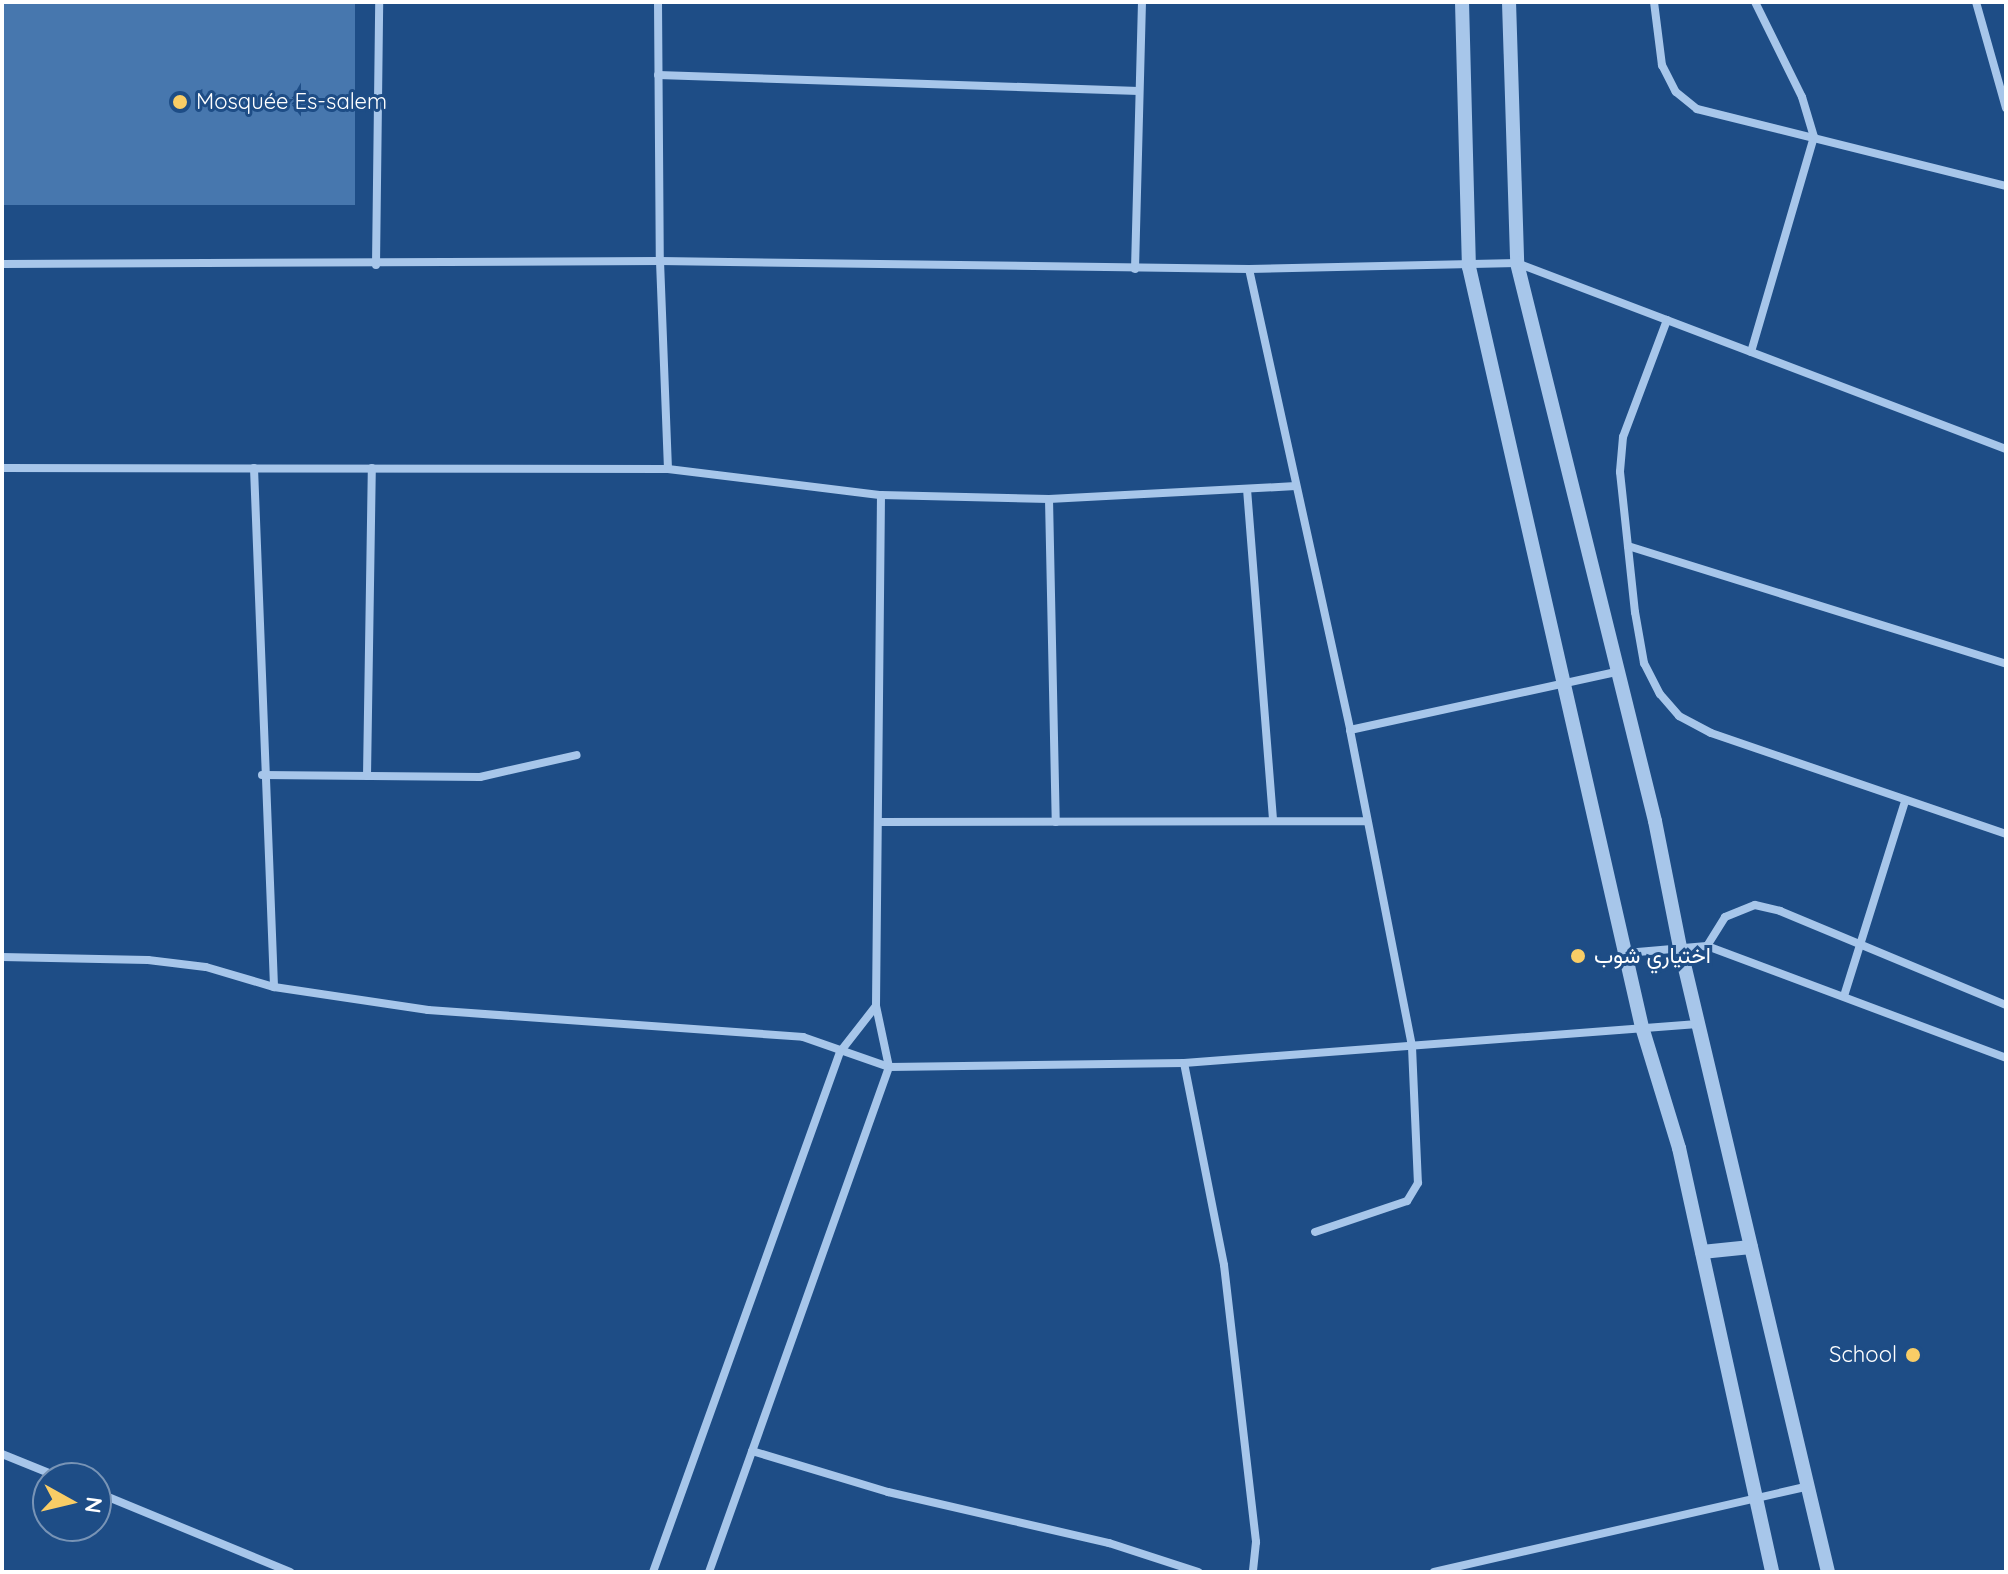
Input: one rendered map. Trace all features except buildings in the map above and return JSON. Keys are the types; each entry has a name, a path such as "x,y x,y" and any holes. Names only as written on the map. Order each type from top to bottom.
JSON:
{"street":[{"path":"376,265 379,2"},
{"path":"658,2 660,261 668,469"},
{"path":"1135,269 1142,2"},
{"path":"1462,2 1469,267 1642,1027 1679,1148 1772,1572"},
{"path":"1509,2 1517,263 1615,672 1655,821 1680,947 1828,1572"},
{"path":"1654,2 1662,65 1676,92 1697,109 2006,186"},
{"path":"1751,352 1814,137 1802,97 1755,2"},
{"path":"1976,2 2006,108"},
{"path":"658,75 1139,91"},
{"path":"2,264 376,265 660,261 1249,269 1469,267 1517,263 2006,449"},
{"path":"1249,269 1350,730 1412,1047 1418,1183 1407,1201 1315,1232"},
{"path":"1667,320 1623,437 1620,472 1644,663 1679,716 1711,733 2006,834"},
{"path":"2,468 668,469 881,495 1049,499 1296,486"},
{"path":"254,468 262,775 274,987"},
{"path":"367,776 372,468"},
{"path":"1247,489 1273,819"},
{"path":"709,1572 889,1067 876,1006 881,495"},
{"path":"1049,499 1056,822"},
{"path":"1628,546 2006,664"},
{"path":"1350,730 1615,672"},
{"path":"262,775 480,777 577,755"},
{"path":"1844,996 1862,947 1905,801"},
{"path":"880,822 1366,821"},
{"path":"1707,946 1725,917 1755,905 2006,1005"},
{"path":"1626,953 1707,946 2006,1058"},
{"path":"2,957 148,960 206,967 274,987 428,1010 746,1030 803,1037 889,1067 1184,1063 1698,1024"},
{"path":"653,1572 840,1052 876,1006"},
{"path":"1184,1063 1224,1265 1256,1542 1253,1572"},
{"path":"1702,1252 1751,1247"},
{"path":"752,1451 888,1492 1109,1543 1198,1572"},
{"path":"2,1454 32,1466"},
{"path":"1434,1572 1753,1495 1808,1486"},
{"path":"112,1499 290,1572"}],"place":[{"name":"Mosquée Es-salem","path":"180,102"},
{"name":"اختياري شوب","path":"1578,956"},
{"name":"School","path":"1913,1355"}]}
